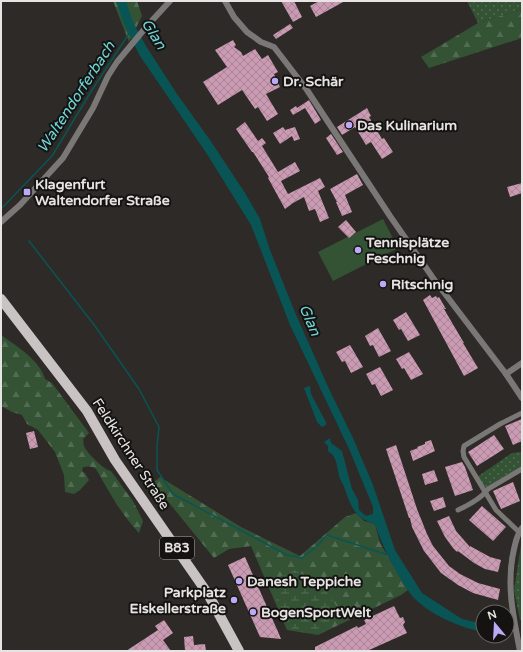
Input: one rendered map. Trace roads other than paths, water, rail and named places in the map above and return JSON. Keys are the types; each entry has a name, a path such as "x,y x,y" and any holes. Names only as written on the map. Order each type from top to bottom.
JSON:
{"main road":[{"name":"Feldkirchner Straße","path":"1,299 87,411 115,460 208,594 239,651"}],"street":[{"path":"1,222 20,205 63,158 93,108 108,76 129,47 170,1"},
{"path":"225,1 234,17 247,32 261,42 274,48 307,90 330,123 364,178 429,272 506,374 522,398"},
{"path":"506,374 522,363"},
{"path":"519,650 514,624 510,587 510,570 520,530 496,510 464,457 463,451 464,446 500,424 522,413"},
{"path":"458,510 470,505 488,489 522,469"}],"water":[{"path":"116,1 126,1 133,22 146,46 245,193 260,219 270,250 294,310 373,485 395,550 422,593 462,619 475,622 475,630 447,620 429,610 415,599 403,583 392,563 375,524 358,515 351,505 339,477 335,459 328,451 328,446 324,442 330,438 331,443 342,451 352,489 358,500 359,510 366,516 373,514 373,507 350,451 290,325 251,225 207,154 140,56 124,24"},
{"path":"310,386 311,394 326,422 326,425 322,427 317,422 304,388"}],"waterway":[{"name":"Waltendorferbach","path":"1,209 52,156 92,90 130,32"},
{"path":"29,241 95,326 139,389 159,427 157,470 173,494 287,555 302,558 317,546 327,535 388,555"}],"place":[{"name":"Dr. Schär","path":"275,81"},
{"name":"Das Kulinarium","path":"349,125"},
{"name":"Klagenfurt Waltendorfer Straße","path":"27,192"},
{"name":"Tennisplätze Feschnig","path":"358,250"},
{"name":"Ritschnig","path":"383,284"},
{"name":"Danesh Teppiche","path":"239,581"},
{"name":"Parkplatz Eiskellerstraße","path":"234,600"},
{"name":"BogenSportWelt","path":"253,612"}],"water label":[{"name":"Glan","path":"154,34"},
{"name":"Glan","path":"310,320"}]}
